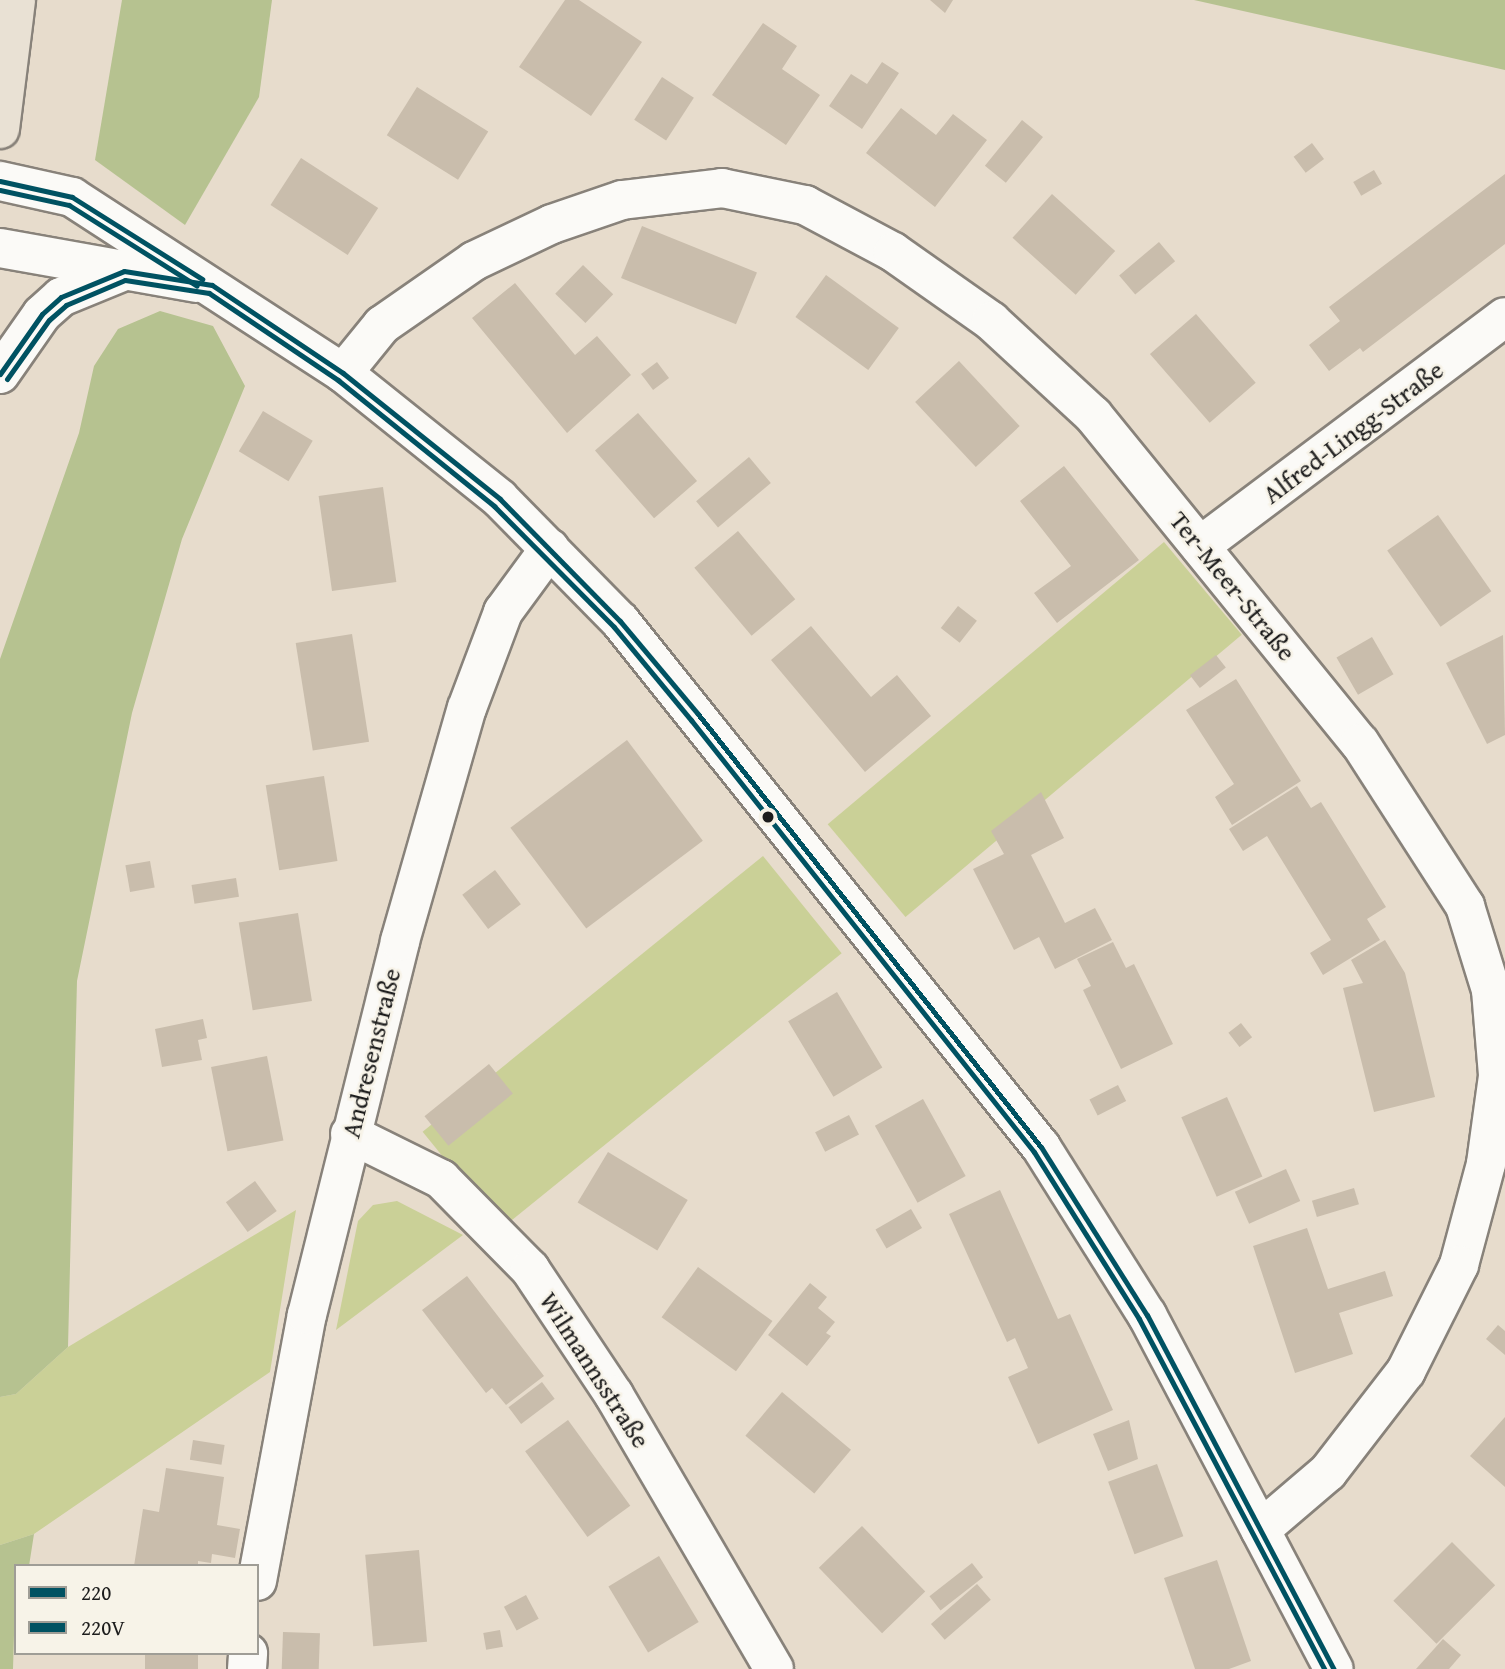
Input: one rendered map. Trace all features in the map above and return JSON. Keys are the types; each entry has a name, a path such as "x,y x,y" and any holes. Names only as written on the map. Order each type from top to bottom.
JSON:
{"main road":[{"path":"0,129 16,0"}],"street":[{"path":"0,181 72,197 212,285 343,373 445,452 550,548 698,714 1041,1147 1147,1315 1334,1669"},
{"name":"Ter-Meer-Straße","path":"343,373 382,325 474,261 552,224 622,200 722,188 806,205 892,252 991,321 1093,415 1360,743 1465,906 1491,990 1498,1076 1486,1164 1459,1265 1406,1371 1328,1472 1260,1530"},
{"path":"0,248 212,285"},
{"path":"0,374 41,314 61,297 124,271"},
{"name":"Alfred-Lingg-Straße","path":"1200,546 1505,317"},
{"name":"Andresenstraße","path":"259,1570 307,1315 350,1134 467,708 503,612 550,548"},
{"name":"Wilmannsstraße","path":"350,1134 440,1180 530,1269 614,1395 774,1669"}],"green space":[{"path":"122,0 272,0 259,97 185,225 95,160"},
{"path":"1194,0 1505,0 1505,70"},
{"path":"160,311 213,326 245,386 182,539 132,713 77,981 68,1347 16,1394 0,1397 0,659 79,433 94,366 118,329"},
{"path":"1164,542 1242,635 905,917 828,824"},
{"path":"763,856 842,953 501,1229 423,1132"},
{"path":"397,1201 463,1235 336,1330 358,1221 373,1205"},
{"path":"296,1210 270,1372 34,1534 0,1545 0,1397 16,1394 68,1347"},
{"path":"34,1534 29,1564 14,1564 13,1669 0,1669 0,1545"}],"building":[{"path":"565,0 579,0 642,42 591,116 519,67"},
{"path":"930,0 953,0 945,13"},
{"path":"763,23 797,46 782,69 820,95 786,145 712,95"},
{"path":"882,62 899,73 862,129 829,106 851,74 867,84"},
{"path":"662,77 694,98 666,140 634,120"},
{"path":"417,87 488,132 458,180 387,135"},
{"path":"901,108 936,135 953,114 987,140 935,207 866,153"},
{"path":"1022,120 1043,137 1006,183 985,166"},
{"path":"1312,143 1324,159 1306,173 1294,157"},
{"path":"301,158 378,208 348,255 271,205"},
{"path":"1374,170 1382,184 1361,196 1353,182"},
{"path":"1505,174 1505,244 1363,352 1360,348 1329,371 1309,345 1340,321 1329,307"},
{"path":"1052,194 1115,251 1076,295 1013,238"},
{"path":"642,226 757,272 736,324 621,278"},
{"path":"1159,242 1175,261 1135,295 1119,275"},
{"path":"583,265 613,294 585,323 555,294"},
{"path":"826,275 899,328 868,370 795,317"},
{"path":"515,283 575,355 597,336 631,375 567,433 472,318"},
{"path":"1196,314 1256,383 1210,423 1150,354"},
{"path":"959,361 1020,426 976,467 915,402"},
{"path":"657,362 669,378 653,390 641,374"},
{"path":"263,411 313,441 289,481 239,451"},
{"path":"638,413 697,481 654,518 595,450"},
{"path":"749,457 771,483 718,527 696,501"},
{"path":"1064,466 1139,560 1057,623 1034,593 1071,566 1020,501"},
{"path":"383,487 396,582 332,591 319,496"},
{"path":"1438,515 1491,591 1441,627 1387,551"},
{"path":"738,531 795,599 752,636 694,568"},
{"path":"958,606 977,621 960,643 941,628"},
{"path":"811,626 871,697 897,675 931,716 865,772 771,660"},
{"path":"352,634 369,742 313,751 296,643"},
{"path":"1503,635 1505,735 1487,744 1446,663"},
{"path":"1372,637 1394,674 1358,695 1336,658"},
{"path":"1216,655 1226,668 1200,688 1190,675"},
{"path":"1236,679 1301,781 1232,825 1215,797 1234,784 1186,710"},
{"path":"627,740 703,841 586,928 510,828"},
{"path":"324,776 337,861 279,870 266,785"},
{"path":"1297,786 1311,808 1321,802 1386,907 1367,919 1380,940 1323,975 1310,953 1331,940 1267,836 1243,851 1229,829"},
{"path":"1041,792 1064,838 1031,855 1065,923 1095,908 1112,940 1055,969 1039,937 1014,950 973,869 1004,854 991,831"},
{"path":"150,861 155,888 130,892 125,865"},
{"path":"495,870 521,904 488,929 462,895"},
{"path":"236,878 239,897 195,904 192,885"},
{"path":"298,913 312,1001 253,1010 239,922"},
{"path":"1385,940 1405,973 1435,1097 1374,1112 1343,988 1363,983 1351,960"},
{"path":"1113,942 1126,968 1134,964 1173,1044 1121,1069 1083,990 1091,986 1077,959"},
{"path":"837,992 882,1067 833,1097 788,1021"},
{"path":"203,1019 207,1038 198,1040 202,1060 162,1067 155,1029"},
{"path":"1241,1023 1252,1037 1239,1047 1228,1033"},
{"path":"267,1056 283,1140 227,1151 211,1067"},
{"path":"489,1064 513,1094 448,1146 424,1116"},
{"path":"1118,1085 1126,1101 1098,1116 1089,1100"},
{"path":"1227,1097 1262,1176 1217,1197 1181,1117"},
{"path":"923,1099 966,1176 918,1203 875,1126"},
{"path":"849,1115 859,1135 825,1152 815,1132"},
{"path":"608,1152 688,1200 657,1250 578,1203"},
{"path":"1286,1169 1300,1201 1249,1224 1235,1192"},
{"path":"255,1181 277,1211 248,1232 226,1202"},
{"path":"1354,1188 1359,1204 1317,1217 1312,1201"},
{"path":"1000,1190 1058,1319 1070,1314 1113,1410 1038,1444 1008,1377 1028,1368 1015,1338 1007,1342 949,1214"},
{"path":"911,1209 922,1228 886,1249 875,1230"},
{"path":"1307,1228 1328,1289 1385,1271 1393,1296 1339,1313 1353,1354 1295,1373 1253,1246"},
{"path":"698,1267 772,1321 736,1371 662,1317"},
{"path":"467,1276 544,1376 506,1405 492,1388 486,1393 422,1310"},
{"path":"810,1283 827,1297 818,1308 835,1322 826,1333 831,1336 807,1366 768,1335"},
{"path":"1498,1325 1505,1331 1505,1355 1486,1339"},
{"path":"542,1382 555,1399 521,1424 508,1407"},
{"path":"782,1392 851,1450 814,1494 745,1436"},
{"path":"1505,1417 1505,1487 1470,1456"},
{"path":"568,1420 630,1506 587,1537 525,1451"},
{"path":"1129,1420 1138,1459 1108,1471 1093,1434"},
{"path":"193,1440 225,1445 221,1465 190,1460"},
{"path":"1157,1464 1183,1536 1134,1554 1108,1482"},
{"path":"166,1468 224,1477 217,1525 240,1529 235,1558 212,1554 211,1563 198,1561 198,1564 134,1564 143,1509 159,1512"},
{"path":"862,1526 925,1591 882,1633 819,1568"},
{"path":"1452,1542 1495,1585 1436,1644 1393,1601"},
{"path":"419,1550 427,1642 373,1646 365,1555"},
{"path":"659,1556 699,1622 648,1652 608,1586"},
{"path":"1217,1560 1251,1661 1229,1669 1195,1669 1164,1578"},
{"path":"972,1563 983,1577 941,1610 929,1596"},
{"path":"977,1584 991,1600 945,1640 931,1624"},
{"path":"526,1595 539,1619 517,1631 504,1607"},
{"path":"500,1630 503,1647 486,1650 483,1633"},
{"path":"283,1632 320,1633 319,1669 282,1669"},
{"path":"1443,1639 1461,1655 1449,1669 1416,1669"},
{"path":"145,1655 198,1655 198,1669 145,1669"}],"transit line":[{"name":"220","path":"0,181 72,197 202,279"},
{"name":"220V","path":"0,190 69,205 197,286"},
{"name":"220","path":"0,374 42,314 61,297 124,271 212,285 343,373 500,499 620,621 698,714 1041,1147 1147,1315 1334,1669"},
{"name":"220V","path":"7,379 49,320 66,305 125,280 209,293 338,380 494,506 614,627 1034,1152 1139,1319 1324,1669"}]}
